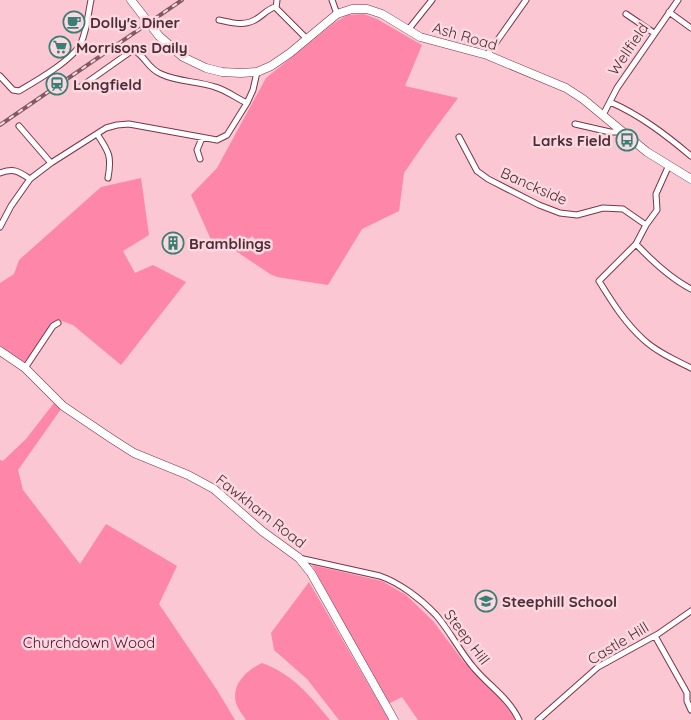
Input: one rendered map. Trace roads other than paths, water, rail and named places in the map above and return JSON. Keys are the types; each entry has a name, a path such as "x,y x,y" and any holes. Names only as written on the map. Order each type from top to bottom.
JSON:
{"street":[{"path":"0,76 13,90 19,91 66,59 81,42 90,0"},
{"name":"Ash Road","path":"131,0 160,36 187,60 222,72 241,73 257,72 271,66 337,14 352,9 367,9 382,14 420,37 487,56 566,88 623,132 691,179"},
{"path":"277,0 276,8 307,39"},
{"path":"332,0 337,14"},
{"path":"408,30 432,0"},
{"path":"487,56 526,0"},
{"name":"Wellfield","path":"603,116 617,88 678,0"},
{"path":"219,20 246,24 271,8 276,8"},
{"path":"669,12 691,28"},
{"path":"226,21 227,14"},
{"path":"626,14 654,34"},
{"path":"80,88 130,52 135,51 140,54 149,67 160,74 218,88 247,103"},
{"path":"0,227 11,206 30,178 106,128 129,124 217,140 227,136 247,103 253,90 257,72"},
{"path":"610,102 632,111 691,156"},
{"path":"576,124 610,132 623,132"},
{"path":"19,126 51,163"},
{"path":"98,134 109,152 111,162 108,178"},
{"name":"Banckside","path":"459,137 477,171 488,179 539,205 560,213 577,215 603,208 622,209 646,225"},
{"path":"200,159 198,150 202,138"},
{"path":"669,165 660,181 656,194 657,210 636,244 599,280 613,304 645,341 691,368"},
{"path":"0,174 10,170 30,178"},
{"path":"636,244 658,266 691,289"},
{"path":"25,368 53,326 58,323"},
{"name":"Fawkham Road","path":"0,351 25,368 63,406 134,453 188,475 214,489 262,531 299,558 311,573 394,720"},
{"name":"Steep Hill","path":"299,558 390,579 410,592 436,615 471,665 505,698 519,720"},
{"name":"Castle Hill","path":"538,720 598,667 655,636 691,611"},
{"path":"655,636 687,693 687,701 691,710"}],"railway":[{"path":"0,125 182,0"}],"place":[{"name":"Dolly's Diner","path":"74,22"},
{"name":"Morrisons Daily","path":"60,47"},
{"name":"Longfield","path":"57,84"},
{"name":"Larks Field","path":"627,140"},
{"name":"Bramblings","path":"173,243"},
{"name":"Steephill School","path":"486,601"}],"park label":[{"name":"Churchdown Wood","path":"89,642"}]}
